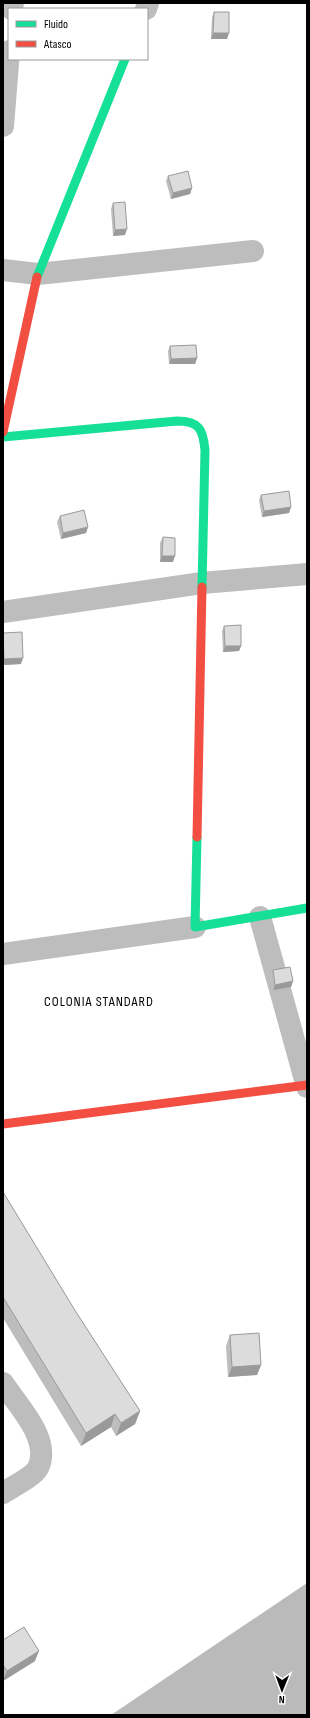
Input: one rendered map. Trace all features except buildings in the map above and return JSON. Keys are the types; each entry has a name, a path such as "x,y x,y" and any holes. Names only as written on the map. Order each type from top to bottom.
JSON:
{"street":[{"path":"3,126 8,60"},
{"path":"3,432 38,274 125,60"},
{"path":"3,270 38,274 253,251"},
{"path":"3,437 188,420 198,425 204,436 205,450 195,927"},
{"path":"3,612 202,583 307,574"},
{"path":"3,954 195,927 307,908"},
{"path":"3,1124 307,1086 260,917"},
{"path":"3,1383 29,1419 39,1439 40,1453 38,1468 19,1484 3,1493"}],"shaded area":[{"path":"307,1583 307,1715 111,1715"}],"traffic: fast":[{"path":"37,277 125,60"},
{"path":"3,437 177,421 184,421 195,425 201,432 205,450 202,587"},
{"path":"197,837 195,927 307,908"}],"traffic: jam":[{"path":"3,432 37,277"},
{"path":"197,837 202,587"},
{"path":"3,1124 307,1085"}],"district":[{"name":"COLONIA STANDARD","path":"99,1001"}]}
